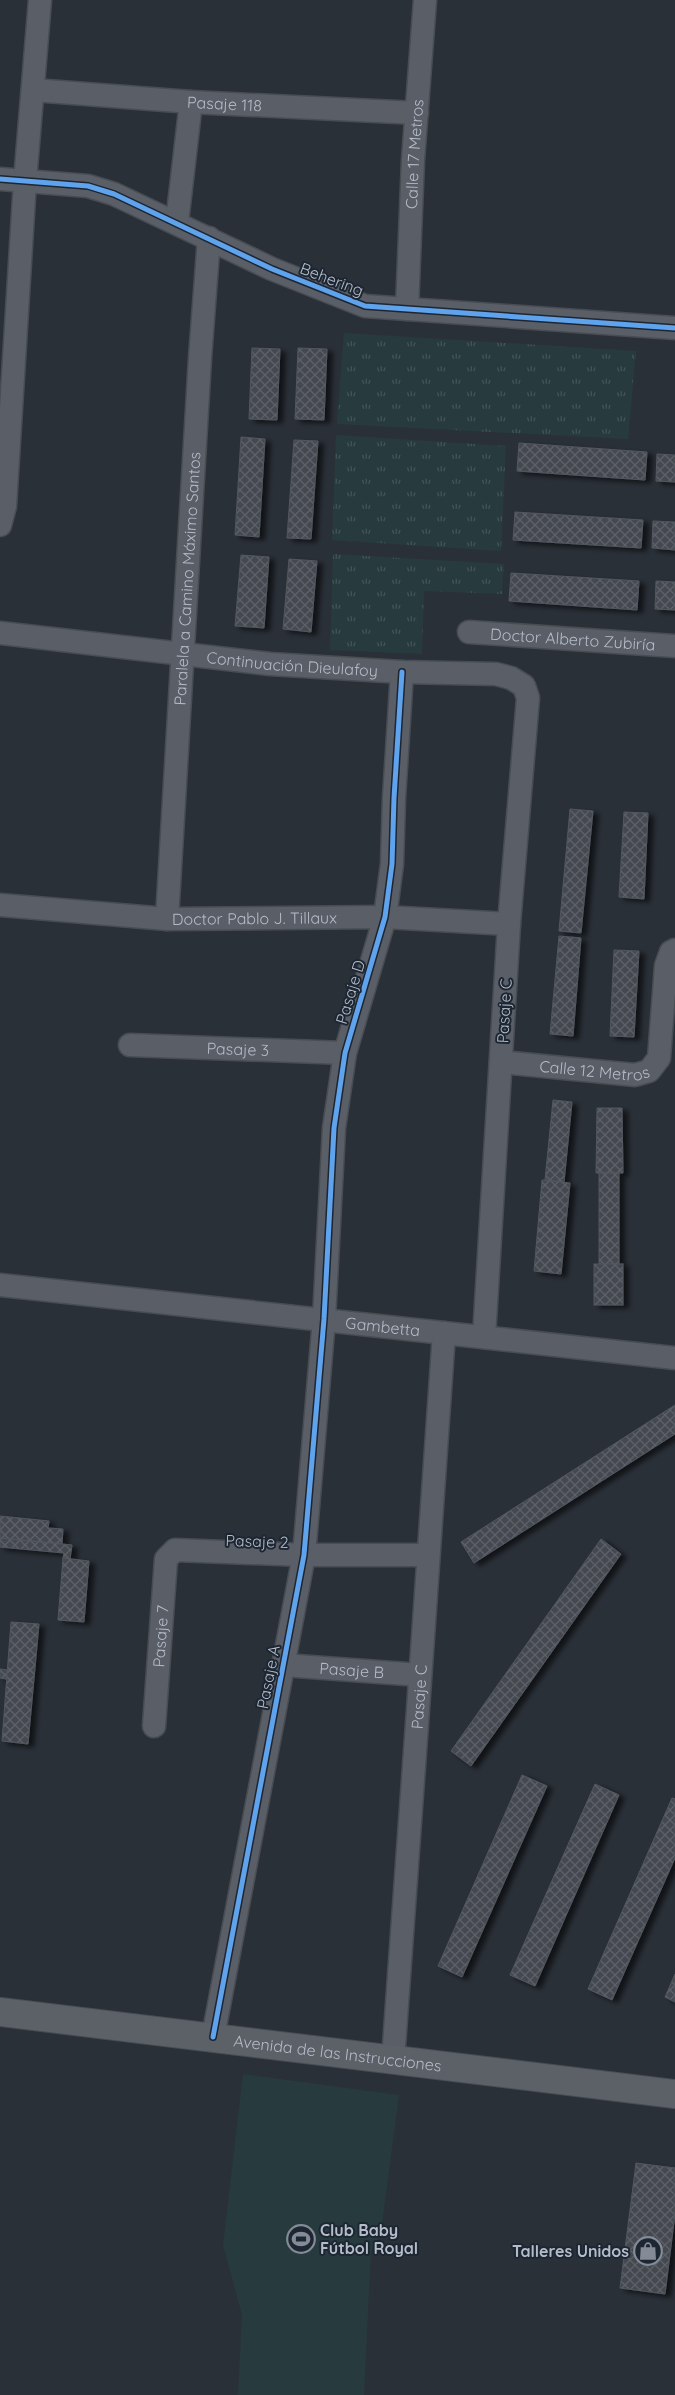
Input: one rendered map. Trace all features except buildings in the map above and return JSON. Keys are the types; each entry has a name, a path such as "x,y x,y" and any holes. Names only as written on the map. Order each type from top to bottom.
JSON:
{"main road":[{"name":"Avenida de las Instrucciones","path":"0,2012 675,2094"}],"street":[{"path":"0,525 5,506 25,181 40,0"},
{"name":"Calle 17 Metros","path":"407,309 425,0"},
{"name":"Pasaje 118","path":"33,90 190,102 417,113"},
{"path":"177,222 190,102"},
{"name":"Behering","path":"0,179 88,186 114,194 177,222 272,269 365,306 675,328"},
{"name":"Paralela a Camino Máximo Santos","path":"167,919 209,238"},
{"name":"Doctor Alberto Zubiría","path":"469,632 675,646"},
{"name":"Continuación Dieulafoy","path":"0,633 270,664 402,672 496,674 511,678 524,686"},
{"name":"Pasaje D","path":"324,1319 331,1158 345,1053 385,917 392,864 402,672"},
{"name":"Pasaje C","path":"484,1337 509,924 528,698 524,686"},
{"name":"Doctor Pablo J. Tillaux","path":"0,905 167,919 385,917 509,924"},
{"name":"Calle 12 Metros","path":"501,1062 635,1075 650,1071 659,1058 666,966 671,952 675,950"},
{"name":"Pasaje 3","path":"130,1045 345,1053"},
{"name":"Gambetta","path":"0,1285 675,1358"},
{"name":"Pasaje A","path":"213,2037 304,1555 324,1319"},
{"name":"Pasaje C","path":"393,2060 416,1756 444,1333"},
{"name":"Pasaje 2","path":"175,1550 304,1555 428,1555"},
{"name":"Pasaje 7","path":"154,1726 166,1559 175,1550"},
{"name":"Pasaje B","path":"283,1665 420,1675"}],"green space":[{"path":"344,333 636,351 628,439 337,424"},
{"path":"336,435 506,446 501,551 332,540"},
{"path":"333,554 504,564 502,594 424,591 422,654 330,650"},
{"name":"Club Baby Fútbol Royal","path":"243,2074 399,2095 381,2232 371,2252 364,2395 238,2395 242,2315 223,2245"}],"cycle path":[{"path":"0,179 88,186 114,194 272,269 365,306 675,328"},
{"path":"213,2037 304,1555 324,1319 334,1128 345,1053 385,917 392,864 402,672"}],"place":[{"name":"Club Baby Fútbol Royal","path":"301,2239"},
{"name":"Talleres Unidos","path":"648,2251"}]}
